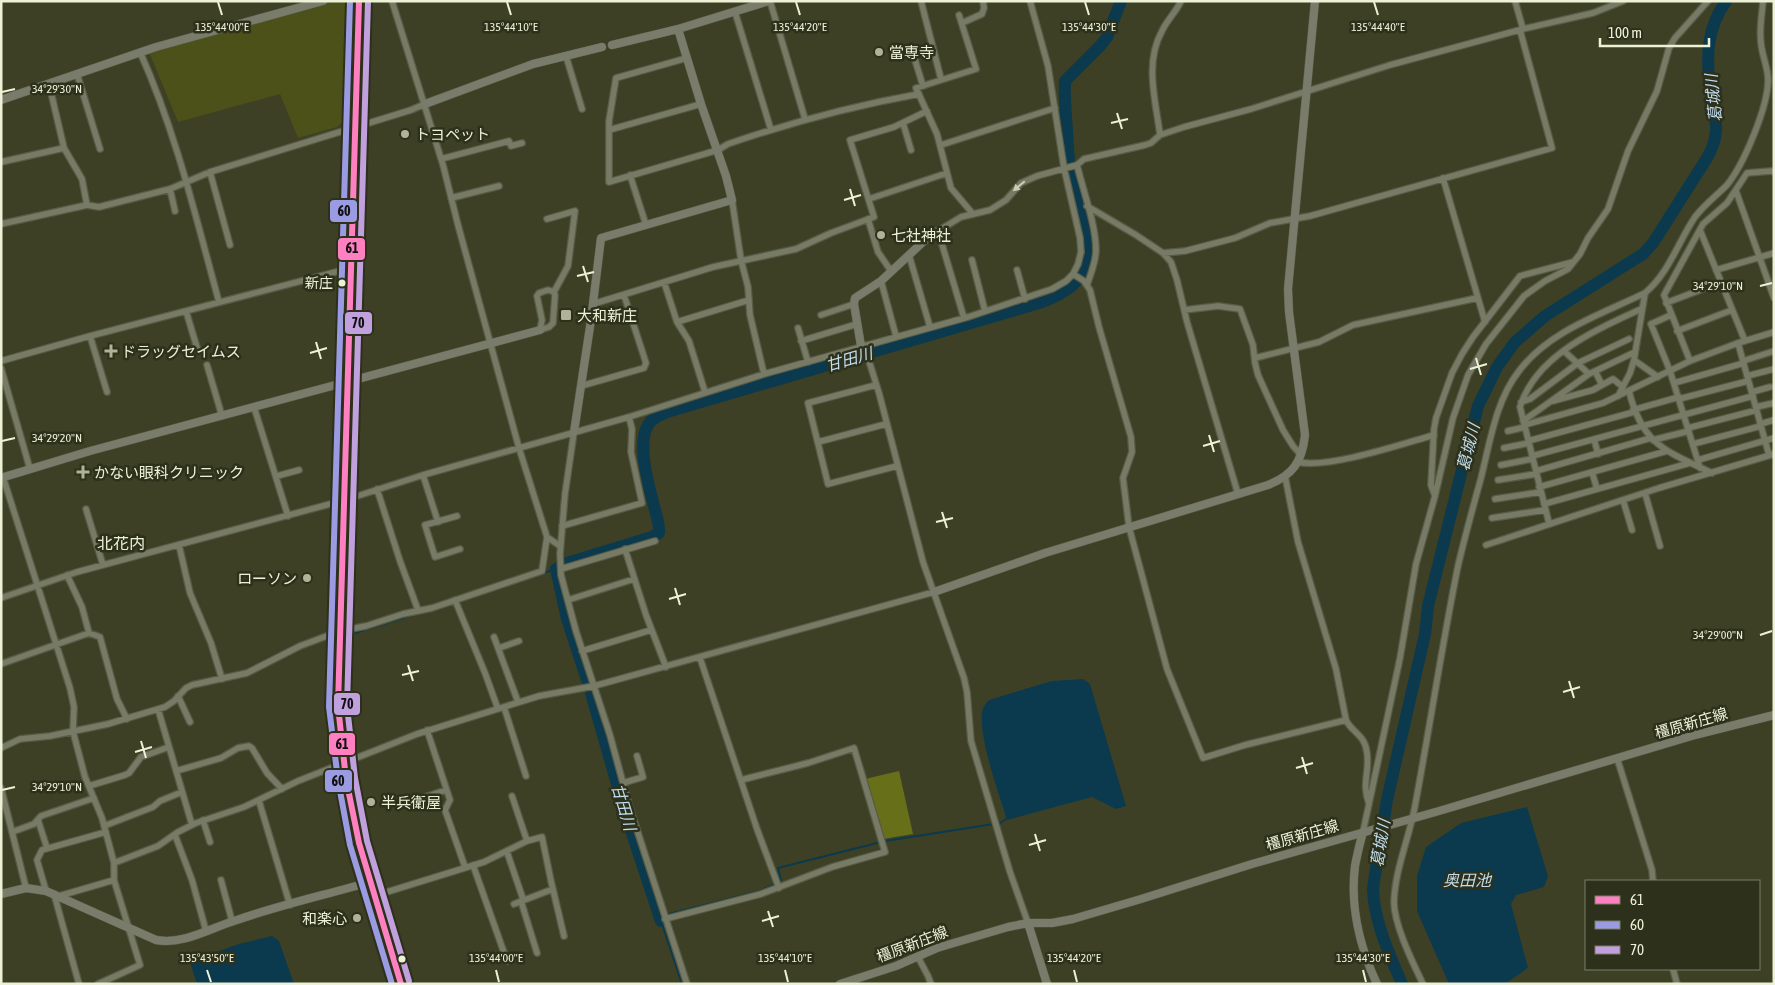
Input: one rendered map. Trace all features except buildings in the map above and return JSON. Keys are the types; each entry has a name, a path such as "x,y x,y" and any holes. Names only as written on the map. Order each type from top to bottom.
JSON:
{"highway":[{"path":"360,1 338,706 344,763 354,824 401,984"}],"street":[{"path":"1,100 140,52 323,1"},
{"path":"1,748 20,739 50,736 73,731 127,719 158,709 170,704 186,688 192,685 247,673 300,646 340,631 456,602 542,571 547,537 519,448 441,159 392,1"},
{"path":"612,45 678,29 769,1 805,119"},
{"path":"921,1 941,79"},
{"path":"962,23 982,14 984,8 983,1"},
{"path":"1,598 67,575 345,500 423,475 629,417 764,374 964,318 1052,289 1066,281 1075,275 1081,252 1080,238 1065,168 1048,66 1030,1"},
{"path":"1160,136 1152,56 1161,31 1181,1"},
{"path":"114,862 158,846 203,820 259,801 282,789 427,730 539,696 594,686 894,604 1045,553 1268,485 1285,476 1300,459 1305,435 1288,290 1293,220 1315,1"},
{"path":"1163,253 1185,251 1242,235 1270,223 1293,220 1324,212 1552,148 1515,1"},
{"path":"1047,984 995,823 971,741 964,678 923,562 876,385 857,324 855,298 880,282 908,255 938,231 961,217 990,210 1006,200 1021,183 1037,176 1076,165 1084,159 1145,145 1160,136 1390,65 1521,29 1594,13 1623,1"},
{"path":"1377,984 1366,961 1358,924 1354,897 1355,866 1365,831 1400,658 1416,564 1461,393 1477,358 1486,344 1524,296 1533,288 1568,269 1576,261 1591,233 1608,209 1628,151 1657,91 1669,48 1675,38 1708,1"},
{"path":"1422,984 1410,957 1394,903 1400,862 1413,818 1459,565 1500,404 1518,372 1528,359 1544,346 1577,325 1645,293 1653,286 1664,271 1696,216 1727,184 1734,174 1761,115 1768,82 1768,73 1761,44 1763,1"},
{"path":"735,12 771,130"},
{"path":"959,15 976,69 916,88 941,145 947,173 954,192 973,214"},
{"path":"678,29 701,104 718,150 732,200 741,260 748,287 752,324 764,374"},
{"path":"1,224 88,205 99,207 170,189 186,184 210,172 411,110 533,64 602,47"},
{"path":"140,52 171,130 219,302"},
{"path":"566,56 582,109"},
{"path":"687,58 616,78 609,130 607,174 609,182 718,150 805,119 857,106 919,94"},
{"path":"915,60 923,86"},
{"path":"77,74 100,149"},
{"path":"49,84 64,148 82,179 88,205"},
{"path":"609,130 701,104"},
{"path":"941,145 1055,108"},
{"path":"593,304 741,260 796,249 831,233 874,217 850,140 903,123 927,111"},
{"path":"903,123 910,150"},
{"path":"441,159 509,141 511,146 522,143"},
{"path":"1,162 64,148"},
{"path":"1076,165 1088,206 1096,250 1093,270 1085,283"},
{"path":"1690,361 1664,295 1703,224 1726,203 1747,173 1771,170 1774,172"},
{"path":"210,172 230,245"},
{"path":"869,199 912,183 947,173"},
{"path":"630,175 646,226"},
{"path":"1443,178 1485,322"},
{"path":"451,198 499,186"},
{"path":"170,189 175,211"},
{"path":"1736,191 1774,298"},
{"path":"687,984 582,650 560,569 560,546 568,469 601,238 732,200"},
{"path":"1088,206 1163,253 1171,262 1175,270 1184,310 1238,494"},
{"path":"98,984 140,965 114,880 114,862 105,829 81,764 73,731 74,707 38,585 2,478 549,327 553,323 556,299 554,292 568,266 575,211 547,220"},
{"path":"868,219 878,252 891,271"},
{"path":"1700,230 1745,340"},
{"path":"938,231 964,318"},
{"path":"1716,270 1774,253"},
{"path":"908,255 930,327"},
{"path":"972,260 985,311"},
{"path":"1435,496 1431,484 1436,418 1452,373 1473,337 1520,276 1576,261"},
{"path":"1,362 90,336 351,268"},
{"path":"1017,270 1024,299"},
{"path":"1075,275 1085,283 1131,436 1132,452 1122,478 1129,527 1167,670 1203,758 1245,745 1346,720"},
{"path":"664,282 677,322 690,341 704,392"},
{"path":"880,282 896,336"},
{"path":"1666,303 1721,282"},
{"path":"540,330 542,320 537,296 548,290 554,292"},
{"path":"1618,397 1634,360 1645,293"},
{"path":"581,386 644,368 646,363 624,295"},
{"path":"1255,358 1326,339 1353,324 1477,298"},
{"path":"677,322 749,300"},
{"path":"821,315 854,304"},
{"path":"1184,310 1218,306 1240,309 1253,344 1258,375 1283,430 1300,459 1312,463 1344,458 1434,435"},
{"path":"1549,523 1528,442 1520,407 1521,402 1528,386 1539,372 1564,351 1590,333 1642,309"},
{"path":"1678,331 1732,310"},
{"path":"186,311 198,351"},
{"path":"1672,315 1651,324 1670,371 1700,468"},
{"path":"802,341 857,324"},
{"path":"798,328 808,362"},
{"path":"1508,431 1524,424 1603,403 1690,361 1745,340 1774,332"},
{"path":"90,336 106,392"},
{"path":"1521,402 1530,399 1578,363 1629,339"},
{"path":"1486,545 1549,523 1771,455 1765,440 1738,343"},
{"path":"1564,351 1592,372 1602,385"},
{"path":"1524,424 1549,402 1592,372 1635,352"},
{"path":"1674,383 1774,352"},
{"path":"1634,360 1658,377"},
{"path":"206,365 222,416"},
{"path":"1,368 30,469"},
{"path":"1504,448 1774,369"},
{"path":"1549,402 1593,390 1613,379 1623,387"},
{"path":"876,385 808,403 828,484 897,466"},
{"path":"1501,465 1532,458 1684,414 1770,387"},
{"path":"1629,391 1634,411 1641,426 1652,439 1667,451 1712,473"},
{"path":"1498,480 1536,473 1774,403"},
{"path":"254,407 288,516"},
{"path":"562,526 642,503 631,452 632,429 629,417"},
{"path":"1693,444 1774,420"},
{"path":"818,442 886,424"},
{"path":"1698,460 1774,438"},
{"path":"1594,439 1598,454"},
{"path":"1495,499 1540,490 1592,472 1667,451"},
{"path":"1492,518 1544,507 1597,489 1690,463"},
{"path":"277,476 299,470"},
{"path":"1592,472 1597,489"},
{"path":"423,475 438,522"},
{"path":"1285,476 1298,542 1336,669 1346,720 1361,735 1367,752 1365,788 1370,804"},
{"path":"377,490 418,610"},
{"path":"1645,493 1660,546"},
{"path":"1623,500 1632,530"},
{"path":"86,510 103,565"},
{"path":"457,516 425,526 435,557 460,549"},
{"path":"547,537 560,546"},
{"path":"560,569 654,541"},
{"path":"179,545 190,593 211,643 222,679"},
{"path":"625,549 651,630 666,667"},
{"path":"67,575 82,607 89,633"},
{"path":"568,600 634,579"},
{"path":"456,602 501,708 526,776"},
{"path":"582,650 651,630"},
{"path":"1,664 89,633 100,637 117,699 127,719"},
{"path":"494,636 518,702"},
{"path":"498,648 519,641"},
{"path":"700,658 756,829 779,888"},
{"path":"178,696 190,722"},
{"path":"158,709 192,825"},
{"name":"橿原新庄線","path":"840,984 896,966 945,945 1028,923 1052,923 1073,919 1229,870 1617,758 1774,715"},
{"path":"427,730 450,800 445,810 465,867"},
{"path":"176,771 221,758 238,748 249,746 255,752 267,773 282,789"},
{"path":"89,786 125,775 141,757 169,747"},
{"path":"665,919 761,894 832,867 885,852 854,748 808,763 741,780"},
{"path":"623,782 643,777 637,756"},
{"path":"1617,758 1652,870 1653,880"},
{"path":"1,788 26,888"},
{"path":"422,798 446,790"},
{"path":"46,891 37,860 39,854 46,848 105,829 182,792"},
{"path":"512,796 527,841"},
{"path":"12,832 34,824 41,816 94,798"},
{"path":"259,801 290,904"},
{"path":"38,820 46,848"},
{"path":"203,820 210,842"},
{"path":"175,835 192,880 206,931"},
{"path":"374,896 474,865 507,852 527,841 542,837 564,936"},
{"path":"507,852 519,901 538,952"},
{"path":"474,865 507,961"},
{"path":"57,895 114,880"},
{"path":"221,880 232,921"},
{"path":"1,894 26,888 46,891 156,940 166,942 186,939 232,921 370,882"},
{"path":"519,901 553,889"},
{"path":"57,895 79,984"},
{"path":"918,957 930,984"},
{"path":"1673,970 1677,984"}],"shaded area":[{"path":"332,1 352,1 349,117 337,127 298,138 280,94 178,122 149,52"},
{"path":"899,771 913,834 883,839 865,779"}],"water":[{"path":"1083,679 1090,684 1126,806 1116,809 1092,797 1007,820 990,766 984,737 982,713 984,706 989,700 1052,681"},
{"name":"奥田池","path":"1527,807 1548,876 1544,887 1516,895 1511,904 1528,968 1505,984 1449,984 1417,911 1417,876 1426,847 1461,823"},
{"path":"272,936 279,941 294,984 197,984 191,965 193,960 239,944"}],"waterway":[{"name":"甘田川","path":"587,680 567,619 556,569 567,563 652,537 659,533 643,452 645,433 648,425 654,419 667,412 1039,303 1062,293 1077,280 1086,266 1088,250 1082,214 1069,163 1065,81 1107,37 1121,1"},
{"name":"葛城川","path":"1402,984 1379,925 1373,888 1387,800 1425,634 1428,606 1478,406 1497,367 1515,342 1545,316 1643,254 1653,243 1707,158 1712,148 1716,131 1708,64 1709,42 1715,21 1726,1"},
{"path":"543,573 556,569"},
{"path":"355,633 412,615"},
{"name":"甘田川","path":"591,693 625,812 661,921"},
{"path":"779,882 781,881 778,868 885,841 1000,823 1008,818"},
{"path":"669,914 760,891 775,884"},
{"path":"661,921 682,984"}],"transit line":[{"name":"60","path":"350,1 329,707 338,780 350,845 392,984"},
{"name":"61","path":"359,1 338,706 346,779 359,843 401,984"},
{"name":"70","path":"368,1 347,706 355,778 367,841 409,981"}],"place":[{"name":"當専寺","path":"879,52"},
{"name":"トヨペット","path":"405,134"},
{"name":"七社神社","path":"881,235"},
{"name":"新庄","path":"342,283"},
{"name":"大和新庄","path":"566,315"},
{"name":"ドラッグセイムス","path":"111,351"},
{"name":"かない眼科クリニック","path":"83,472"},
{"name":"ローソン","path":"307,578"},
{"name":"半兵衛屋","path":"371,802"},
{"name":"和楽心","path":"357,918"}],"district":[{"name":"北花内","path":"121,543"}]}
